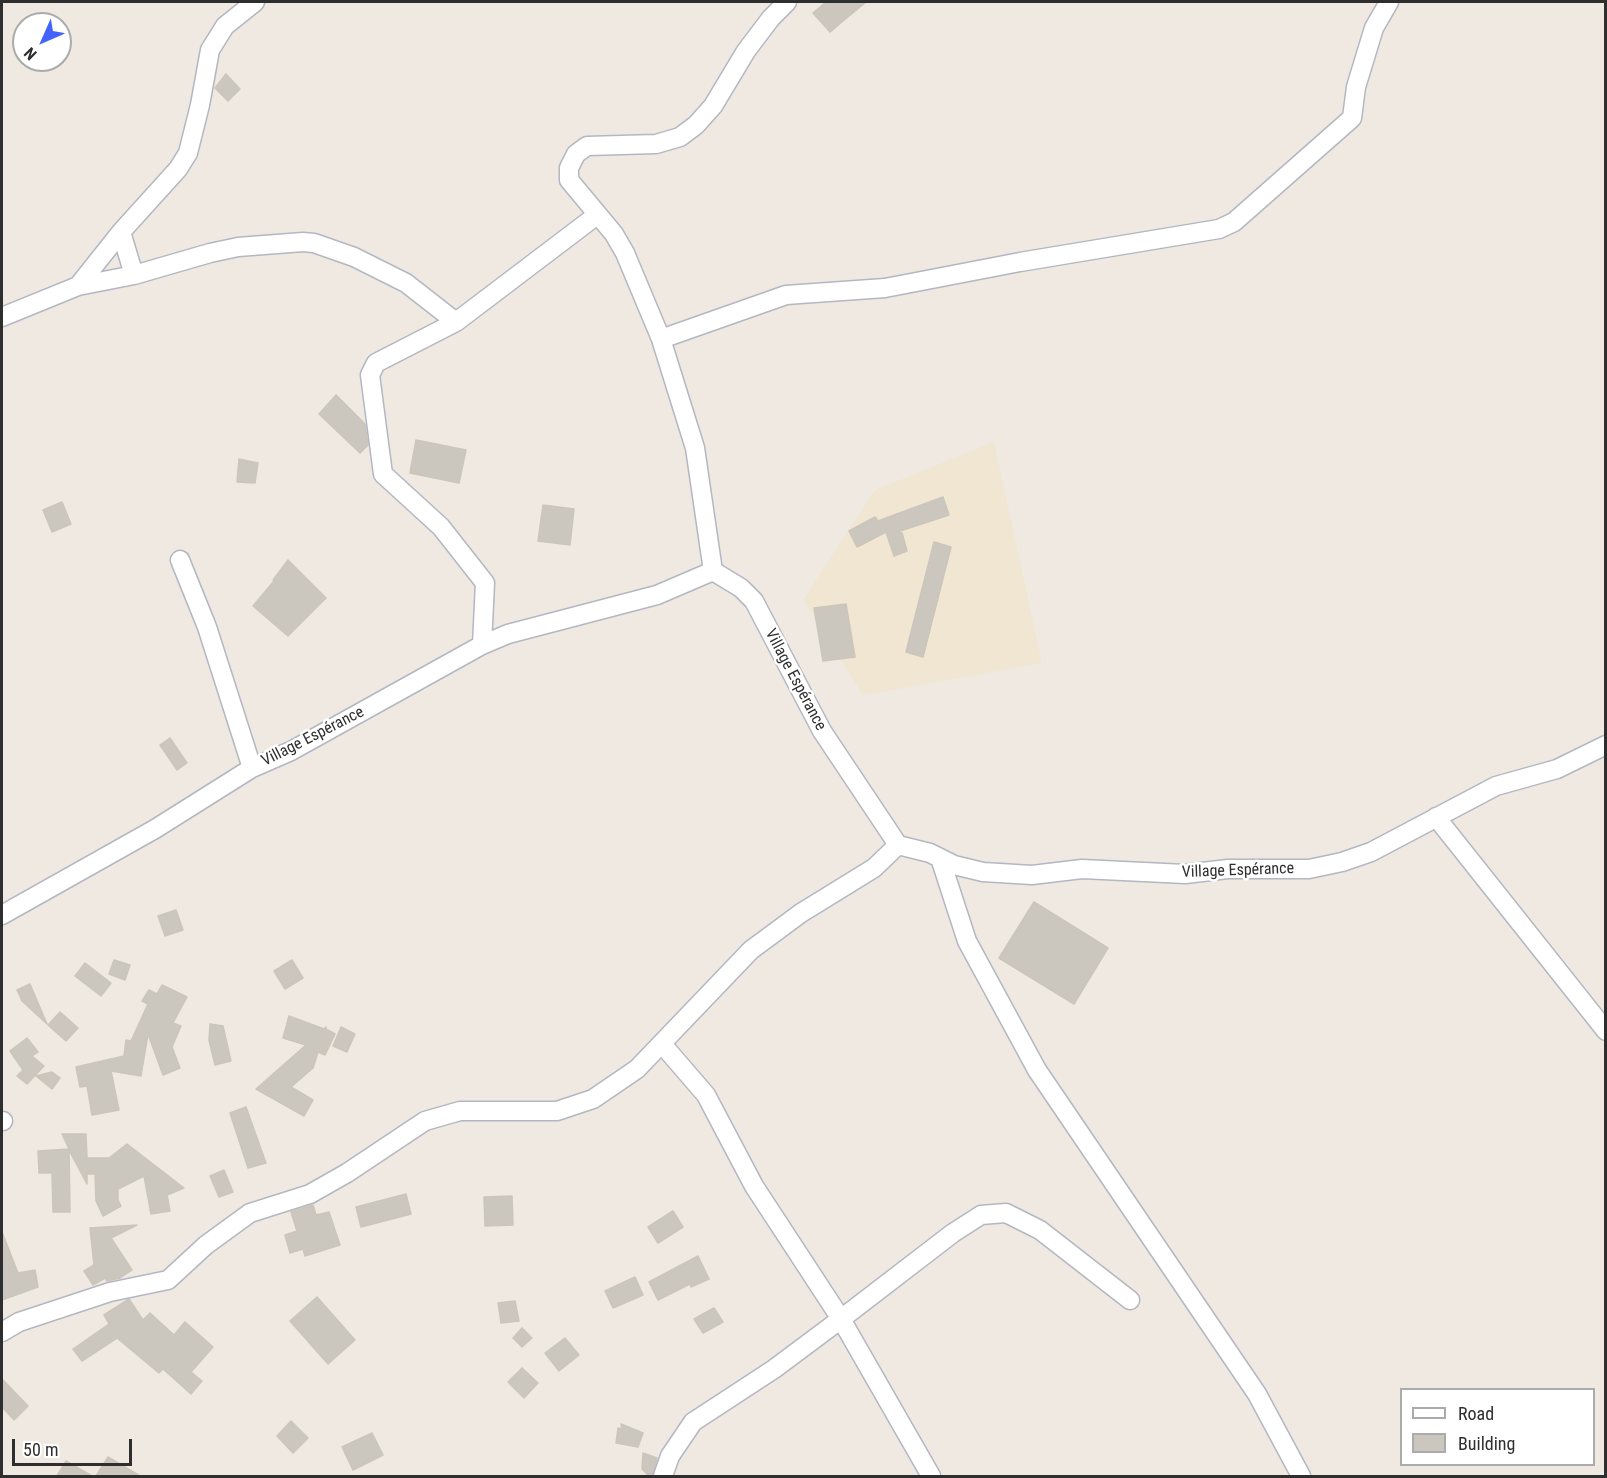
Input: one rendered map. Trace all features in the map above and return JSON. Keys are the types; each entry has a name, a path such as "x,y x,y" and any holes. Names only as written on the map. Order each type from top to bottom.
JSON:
{"street":[{"path":"78,286 121,232 178,169 188,153 210,50 225,26 255,2"},
{"path":"713,571 695,448 661,339 625,253 614,234 569,180 569,168 576,154 587,146 656,144 680,137 696,125 712,106 746,51 771,18 787,2"},
{"path":"661,339 786,295 885,288 1020,262 1219,229 1234,222 1352,118 1356,87 1374,28 1389,2"},
{"path":"482,645 485,583 441,527 383,474 370,375 376,363 456,322 597,215"},
{"path":"121,232 134,275"},
{"path":"2,317 78,286 134,275 210,253 238,247 303,242 314,243 354,257 406,283 456,322"},
{"path":"180,560 207,627 252,768"},
{"name":"Village Espérance","path":"2,915 155,830 252,768 291,751 482,645 508,634 657,595 713,571 741,588 754,602 822,732 898,845 930,853 954,866 983,872 1032,875 1082,869 1185,874 1228,869 1309,869 1371,852 1496,786 1557,769 1605,746"},
{"path":"1436,817 1605,1031"},
{"path":"2,1332 19,1322 110,1292 168,1280 206,1245 250,1213 310,1194 425,1121 460,1111 557,1111 593,1099 637,1069 751,950 801,913 874,868 898,845"},
{"path":"940,858 967,941 1037,1070 1257,1394 1301,1476"},
{"path":"662,1044 706,1095 758,1194 842,1319 931,1476"},
{"path":"663,1476 670,1456 693,1422 774,1369 953,1233 981,1215 1006,1213 1040,1230 1130,1300"}],"shaded area":[{"path":"994,442 1042,663 863,695 803,600 875,490"}],"building":[{"path":"826,2 866,2 830,32 813,13"},
{"path":"226,74 240,89 228,101 215,88"},
{"path":"336,395 365,424 368,445 360,453 319,414"},
{"path":"416,440 466,450 459,483 410,473"},
{"path":"239,459 258,463 255,483 237,482"},
{"path":"943,497 949,515 897,532 902,533 907,551 894,556 886,532 857,547 849,531 875,517 878,521"},
{"path":"62,502 71,524 52,532 43,510"},
{"path":"543,505 574,509 570,545 538,541"},
{"path":"934,542 951,547 923,657 906,652"},
{"path":"288,560 326,598 288,636 253,606"},
{"path":"846,604 855,657 823,661 814,608"},
{"path":"170,738 187,763 177,770 160,745"},
{"path":"1034,902 1108,948 1074,1004 999,958"},
{"path":"176,910 183,930 165,936 158,916"},
{"path":"114,960 130,965 125,980 109,974"},
{"path":"292,960 303,978 285,989 274,971"},
{"path":"85,963 111,983 101,996 75,976"},
{"path":"30,984 47,1024 22,1001 17,990"},
{"path":"162,985 187,997 173,1023 181,1026 172,1047 180,1068 163,1075 148,1034 141,1076 111,1071 119,1110 92,1115 87,1086 80,1087 76,1067 124,1056 126,1040 131,1041 148,1004 142,1001 149,990 157,994"},
{"path":"60,1012 78,1028 66,1041 48,1025"},
{"path":"289,1016 324,1029 326,1027 335,1034 325,1055 318,1052 313,1068 291,1087 313,1100 304,1116 256,1089 306,1045 283,1038"},
{"path":"210,1024 223,1026 231,1061 215,1065 209,1040"},
{"path":"341,1027 355,1034 347,1052 333,1046"},
{"path":"27,1038 38,1052 32,1056 44,1066 27,1084 17,1076 23,1070 10,1051"},
{"path":"52,1072 60,1078 52,1089 36,1076"},
{"path":"246,1107 266,1163 248,1168 230,1113"},
{"path":"62,1134 86,1134 87,1158 109,1158 127,1144 184,1188 167,1195 170,1211 151,1214 144,1176 118,1189 118,1200 121,1206 103,1216 96,1201 95,1174 87,1174 87,1184 69,1150 70,1212 53,1212 52,1173 39,1173 38,1151 69,1149"},
{"path":"224,1170 233,1192 219,1197 210,1176"},
{"path":"406,1194 411,1214 361,1227 356,1207"},
{"path":"512,1196 513,1225 485,1226 484,1197"},
{"path":"313,1205 316,1215 329,1212 340,1245 305,1256 303,1249 290,1253 285,1235 297,1231 291,1212"},
{"path":"673,1211 683,1227 658,1243 648,1227"},
{"path":"137,1225 111,1238 132,1270 120,1278 107,1281 105,1278 93,1285 84,1271 94,1265 90,1228"},
{"path":"2,1232 18,1273 35,1270 38,1287 2,1300"},
{"path":"698,1256 709,1279 691,1287 690,1284 658,1300 649,1282"},
{"path":"635,1277 643,1295 613,1308 605,1291"},
{"path":"317,1297 355,1340 328,1364 290,1321"},
{"path":"129,1299 143,1320 150,1313 174,1335 185,1322 213,1347 191,1372 202,1381 191,1394 163,1369 159,1373 117,1338 82,1361 73,1349 109,1324 104,1315"},
{"path":"515,1301 519,1321 501,1323 498,1303"},
{"path":"714,1308 723,1322 703,1333 694,1319"},
{"path":"522,1328 532,1338 522,1347 513,1338"},
{"path":"565,1338 579,1355 559,1371 545,1353"},
{"path":"522,1368 538,1383 524,1398 508,1382"},
{"path":"2,1379 28,1406 14,1420 2,1407"},
{"path":"291,1421 308,1438 293,1453 277,1436"},
{"path":"621,1424 643,1433 638,1447 616,1443 618,1428 622,1429"},
{"path":"372,1433 383,1455 353,1470 342,1447"},
{"path":"643,1453 657,1458 652,1476 642,1469"},
{"path":"108,1457 140,1476 96,1476"},
{"path":"66,1461 92,1476 57,1476"}]}
